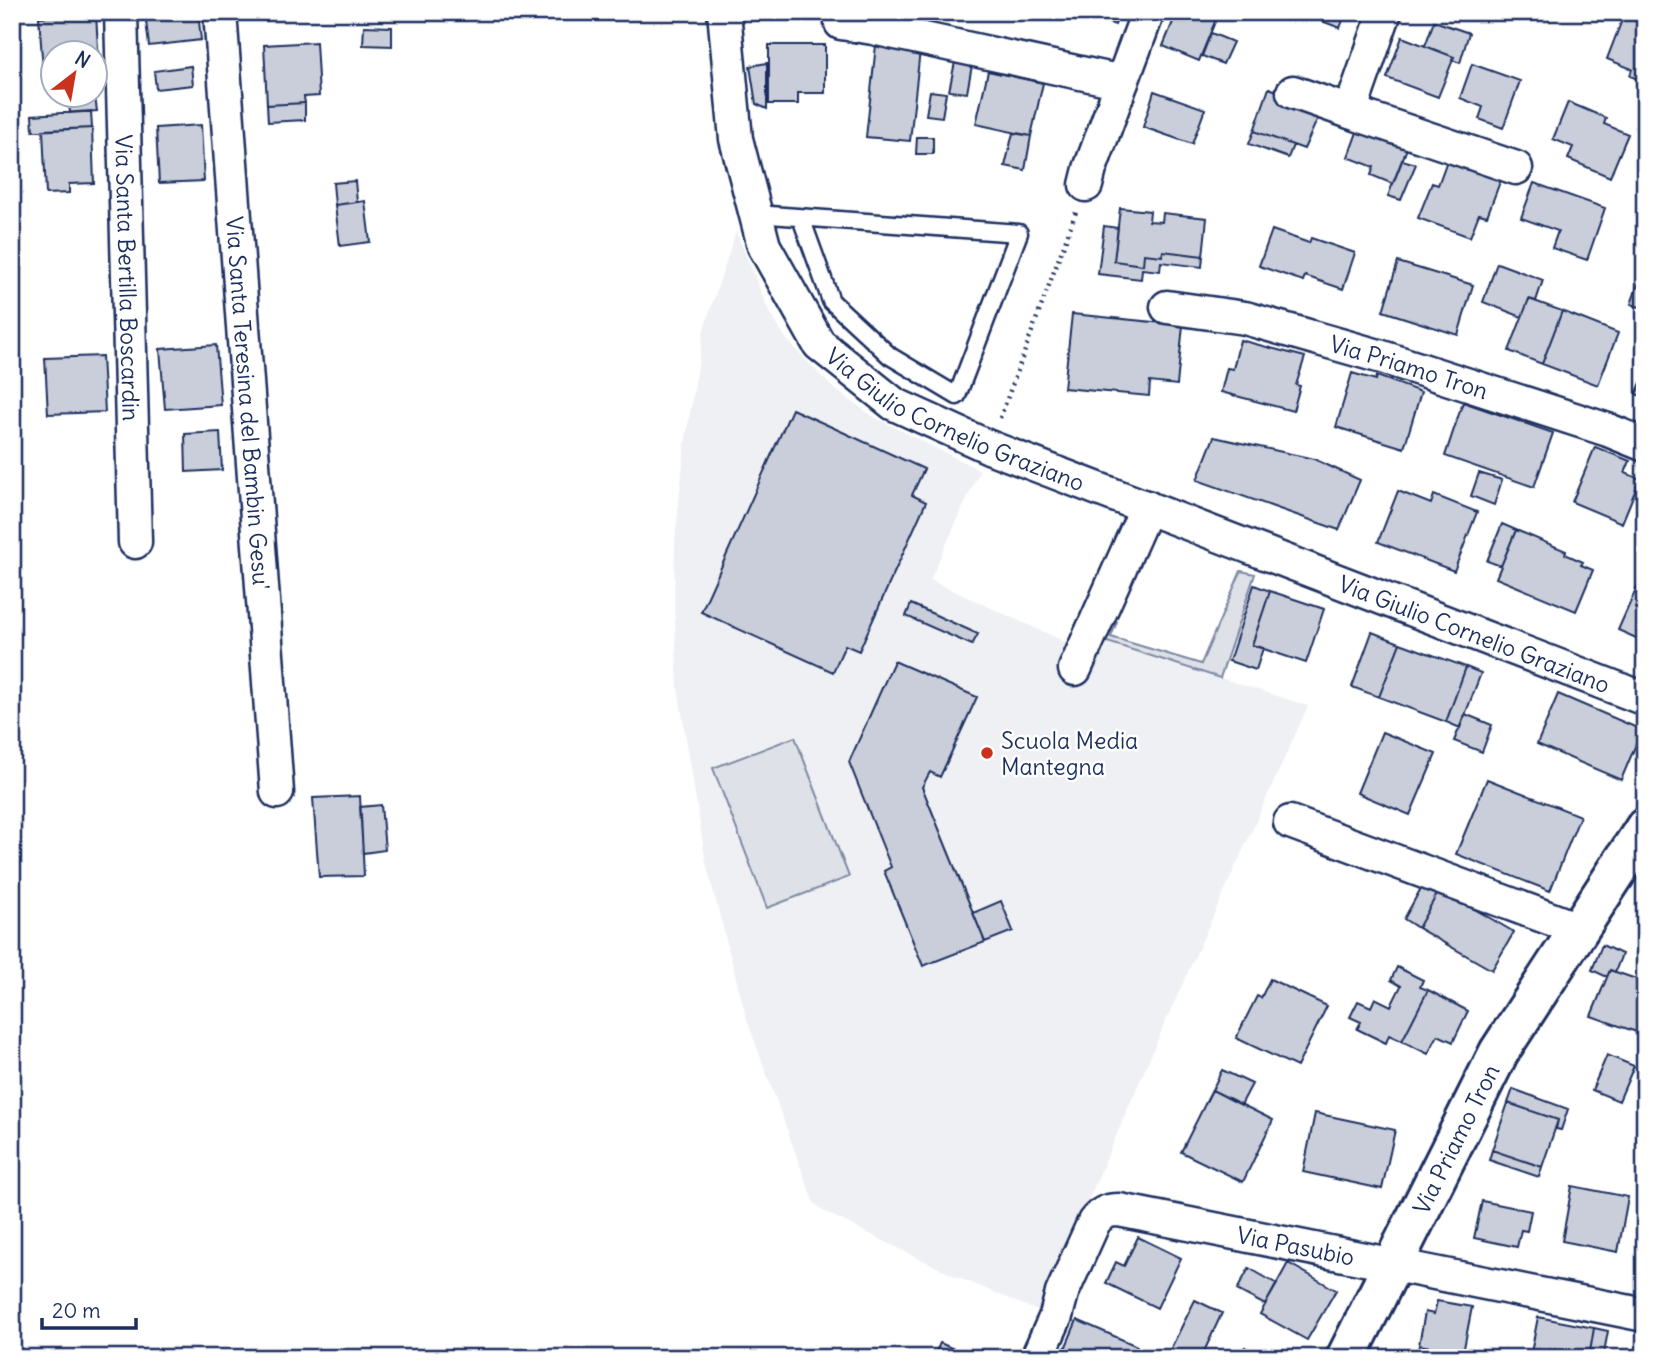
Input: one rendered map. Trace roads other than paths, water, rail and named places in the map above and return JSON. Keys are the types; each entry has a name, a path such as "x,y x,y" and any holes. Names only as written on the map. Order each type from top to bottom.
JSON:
{"street":[{"name":"Via Santa Bertilla Boscardin","path":"121,12 135,542"},
{"name":"Via Santa Teresina del Bambin Gesu'","path":"220,12 276,792"},
{"name":"Via Giulio Cornelio Graziano","path":"724,12 736,139 764,246 819,344 894,404 989,447 1645,699"},
{"path":"842,12 841,23 1122,82"},
{"path":"1086,185 1148,12"},
{"path":"1350,112 1385,12"},
{"path":"1293,92 1516,168"},
{"name":"Via Priamo Tron","path":"1167,307 1245,318 1381,357 1608,430 1645,445"},
{"path":"1075,669 1147,507"},
{"path":"1290,822 1578,929"},
{"name":"Via Priamo Tron","path":"1346,1358 1499,1052 1645,828"},
{"name":"Via Pasubio","path":"1037,1358 1094,1222 1100,1214 1109,1210 1645,1315"}],"lane":[{"path":"756,214 1019,233 957,396 890,356 831,301 801,218"}],"place":[{"name":"Scuola Media Mantegna","path":"987,753"}]}
